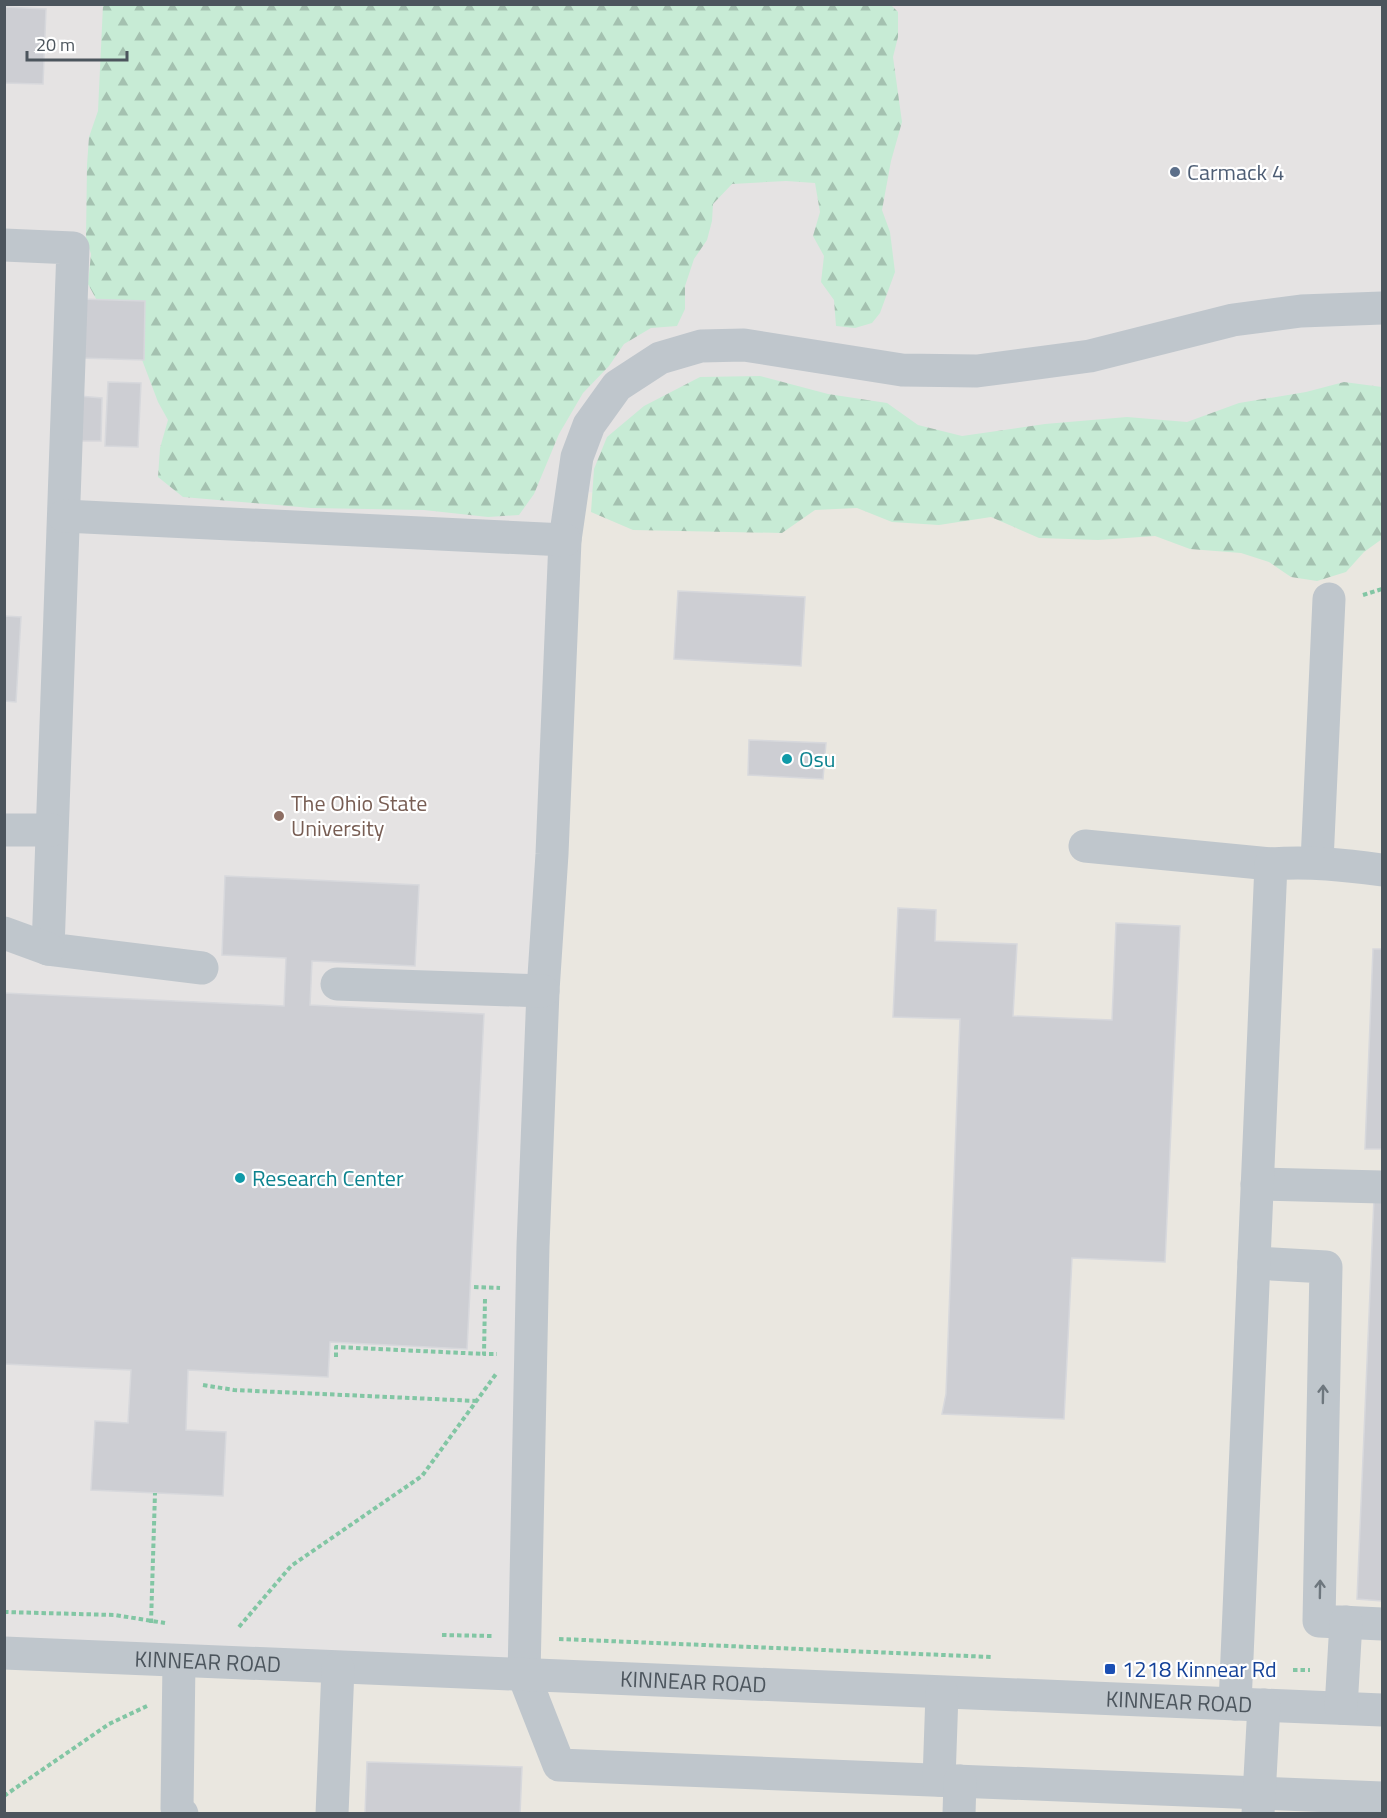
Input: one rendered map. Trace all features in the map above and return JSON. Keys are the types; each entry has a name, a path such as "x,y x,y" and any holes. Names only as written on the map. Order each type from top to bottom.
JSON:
{"street":[{"path":"4,245 72,248 48,950"},
{"path":"1383,308 1301,311 1233,320 1090,356 977,371 902,370 744,345 701,346 660,358 617,386 589,425 577,457 565,540 536,1156 524,1676 559,1764 950,1780 1258,1803 1383,1798"},
{"path":"64,516 565,540"},
{"path":"1317,862 1329,599"},
{"path":"4,830 51,830"},
{"path":"1085,846 1271,864 1317,862 1383,870"},
{"path":"1258,1803 1249,1705 1236,1668 1271,864"},
{"path":"4,933 48,950 202,968"},
{"path":"337,984 543,991"},
{"path":"1257,1184 1383,1187"},
{"path":"1254,1263 1326,1267 1319,1621 1383,1624"},
{"path":"1341,1708 1346,1622"},
{"name":"KINNEAR ROAD","path":"4,1653 1383,1710"},
{"path":"179,1661 177,1809 182,1814"},
{"path":"332,1814 338,1668"},
{"path":"942,1693 950,1780 959,1814"}],"path":[{"path":"484,1354 485,1299"},
{"path":"336,1357 336,1347 504,1354"},
{"path":"239,1627 291,1566 422,1476 497,1372"},
{"path":"203,1385 234,1390 478,1401"},
{"path":"152,1623 155,1493"},
{"path":"4,1612 115,1616 152,1623 173,1624"},
{"path":"228,1626 248,1628"},
{"path":"432,1634 995,1658"},
{"path":"1236,1668 1343,1672"},
{"path":"4,1796 109,1724 155,1702"}],"shaded area":[{"name":"The Ohio State University","path":"5,5 1382,5 1382,517 832,490 571,493 524,1676 5,1653"},
{"path":"832,490 1382,517 1382,1813 5,1814 5,1653 571,493"}],"green space":[{"path":"890,4 898,12 898,37 893,57 902,122 891,161 882,210 890,232 895,272 880,313 872,323 855,328 836,326 834,300 821,282 824,256 813,236 820,212 815,183 786,181 732,184 713,204 712,221 707,240 694,259 685,286 685,309 677,326 651,328 624,344 609,366 583,393 559,434 534,494 519,515 488,517 424,510 311,508 183,497 158,477 160,448 168,420 158,402 133,336 101,308 88,284 91,254 86,238 87,165 89,137 98,111 103,5"},
{"path":"760,376 828,394 887,403 918,425 962,436 1045,424 1127,417 1187,422 1239,403 1306,392 1344,382 1382,387 1382,539 1364,552 1346,572 1317,581 1291,577 1269,562 1241,553 1190,549 1155,536 1098,540 1039,538 991,517 939,525 892,522 857,508 815,510 782,533 633,530 591,512 594,469 607,437 644,406 700,377"}],"building":[{"path":"4,7 46,9 43,84 4,83"},
{"path":"80,299 145,301 144,360 80,358"},
{"path":"108,382 141,383 138,447 105,446"},
{"path":"79,396 102,398 101,441 77,441"},
{"path":"678,591 805,597 801,666 674,659"},
{"path":"4,616 21,617 16,702 4,701"},
{"name":"Osu","path":"749,740 826,743 823,779 748,775"},
{"name":"Research Center","path":"225,876 419,885 415,966 312,961 310,1005 484,1014 467,1349 330,1342 328,1377 188,1370 186,1430 226,1432 223,1496 91,1490 95,1421 128,1423 131,1370 4,1364 4,993 284,1006 286,958 222,955"},
{"path":"898,908 936,910 935,941 1017,944 1013,1016 1112,1020 1116,923 1180,926 1165,1262 1072,1258 1064,1419 942,1414 946,1394 960,1019 893,1017"},
{"path":"1373,949 1382,949 1382,1149 1365,1149"},
{"path":"1374,1198 1382,1199 1382,1601 1357,1599"},
{"path":"367,1762 522,1767 520,1814 365,1814"}],"place":[{"name":"Carmack 4","path":"1175,172"},
{"name":"Osu","path":"787,759"},
{"name":"The Ohio State University","path":"279,816"},
{"name":"Research Center","path":"240,1178"},
{"name":"1218 Kinnear Rd","path":"1110,1669"}]}
